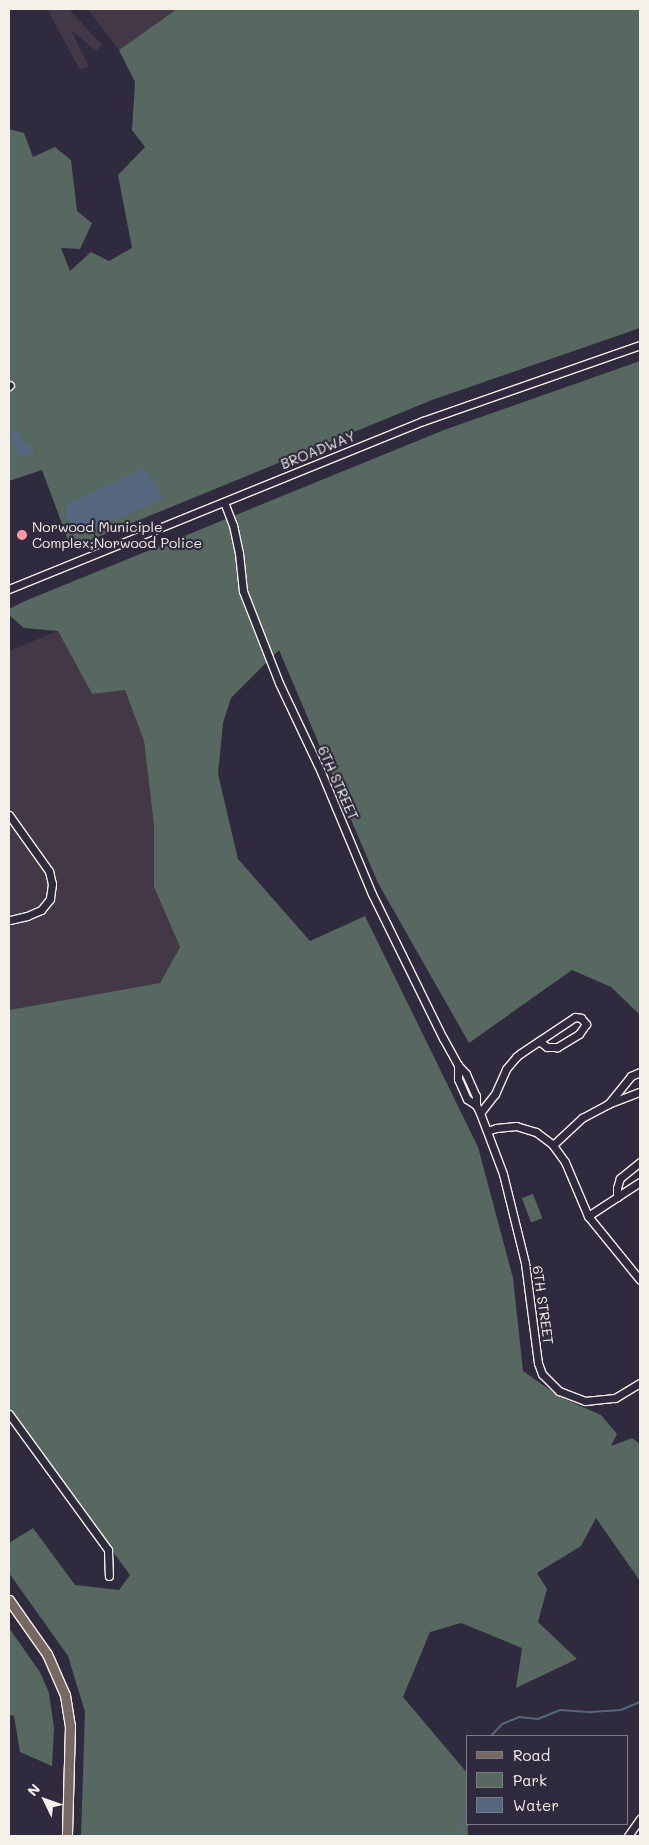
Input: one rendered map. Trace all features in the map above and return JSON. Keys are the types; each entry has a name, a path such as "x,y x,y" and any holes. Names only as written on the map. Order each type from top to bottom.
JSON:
{"main road":[{"path":"9,1600 47,1654 65,1695 70,1726 67,1836"}],"street":[{"name":"BROADWAY","path":"9,589 422,421 640,345"},
{"name":"6TH STREET","path":"224,502 233,525 244,591 279,683 321,772 372,894 458,1065 466,1074 476,1096 476,1105 488,1131 503,1174 515,1218 530,1294 538,1363 542,1374 559,1391 585,1401 615,1398 640,1383"},
{"path":"9,815 49,871 52,884 52,892 46,905 34,914 9,920"},
{"path":"480,1113 495,1094 508,1065 521,1053 539,1041 575,1017 581,1018 586,1024 579,1034 557,1048 547,1047 539,1041"},
{"path":"608,1104 632,1076 640,1072"},
{"path":"553,1146 590,1112 640,1092"},
{"path":"488,1131 507,1126 521,1127 536,1132 553,1146 565,1162 588,1216 639,1275"},
{"path":"617,1197 620,1178 640,1162"},
{"path":"588,1216 640,1182"},
{"path":"9,1414 108,1550 109,1576"},
{"path":"628,1836 640,1819"}],"shaded area":[{"path":"47,9 69,9 102,45 96,51 71,30 89,67 80,70"},
{"path":"87,9 177,9 119,50"},
{"path":"58,631 92,694 125,689 144,741 154,826 154,887 180,947 160,983 9,1010 9,651"}],"green space":[{"path":"177,9 640,9 640,328 432,400 71,548 42,470 9,481 9,129 24,133 33,157 55,147 71,160 77,211 92,223 80,249 61,248 70,271 91,252 109,261 132,248 118,175 145,147 132,130 135,82 119,50"},
{"path":"640,361 640,1015 611,987 572,970 469,1043 378,883 279,650 231,698 223,723 218,774 238,859 310,941 365,916 478,1147 513,1278 523,1371 560,1397 601,1415 617,1434 611,1446 632,1438 640,1444 640,1581 596,1518 581,1546 537,1573 547,1589 538,1622 577,1659 516,1688 522,1648 461,1623 430,1632 403,1697 467,1773 468,1836 81,1836 85,1712 68,1656 9,1573 9,1543 33,1528 75,1585 119,1590 130,1575 9,1410 9,1010 160,983 180,947 154,887 154,826 144,741 125,690 92,694 58,631 24,628 9,615 9,609 444,430"},
{"path":"533,1194 542,1218 531,1223 522,1198"},
{"path":"9,1628 40,1672 49,1693 54,1728 52,1766 20,1752 14,1716 9,1715"}],"water":[{"path":"18,430 25,446 32,444 35,452 19,458 13,443 9,445 9,434"},
{"path":"144,468 164,499 77,535 67,520 67,504"}],"waterway":[{"path":"492,1735 502,1724 519,1717 538,1719 560,1710 591,1712 621,1710 640,1702"},
{"path":"457,1836 467,1809"}],"place":[{"name":"Norwood Municiple Complex;Norwood Police","path":"22,535"}]}
